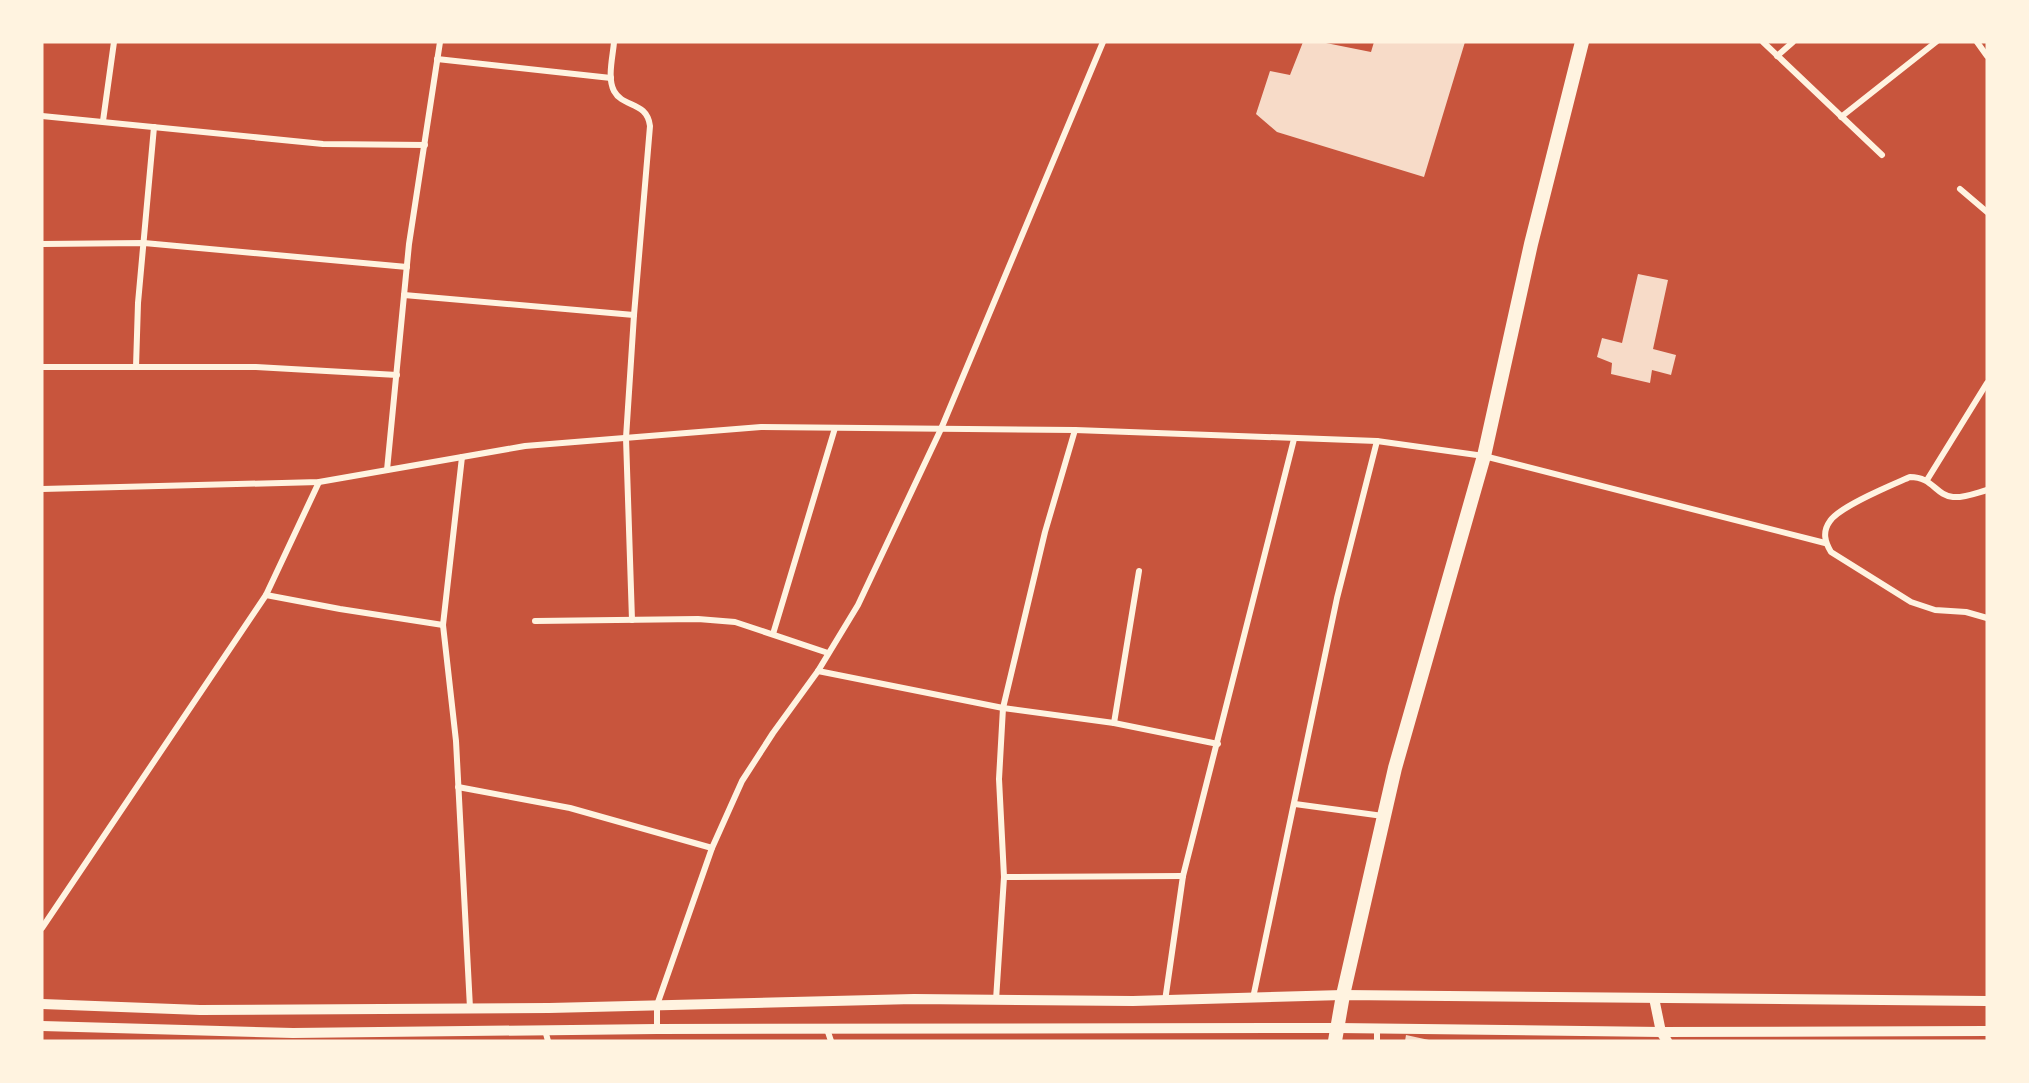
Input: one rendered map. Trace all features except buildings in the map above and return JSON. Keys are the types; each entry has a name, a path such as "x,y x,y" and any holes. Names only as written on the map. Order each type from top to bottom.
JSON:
{"main road":[{"path":"1336,1035 1395,768 1484,456 1531,244 1582,42"}],"street":[{"path":"103,121 114,42"},
{"path":"387,470 407,267 440,42"},
{"path":"614,42 611,78 613,90 621,99 644,110 650,119 626,438 632,620"},
{"path":"657,1029 657,1005 712,848 742,781 818,671 858,605 941,429 1103,42"},
{"path":"1763,42 1882,155"},
{"path":"1777,56 1793,42"},
{"path":"1841,117 1936,42"},
{"path":"1977,42 1987,56"},
{"path":"437,59 611,78"},
{"path":"42,116 323,144 425,145"},
{"path":"136,367 138,303 154,127"},
{"path":"1960,189 1987,212"},
{"path":"42,244 144,243 407,267"},
{"path":"404,295 634,315"},
{"path":"42,367 256,367 397,375"},
{"path":"1927,480 1987,383"},
{"path":"42,489 319,482 525,446 761,427 1076,430 1377,441 1484,456 1825,543"},
{"path":"773,634 835,428"},
{"path":"996,1000 1004,877 999,779 1003,708 1045,532 1076,430"},
{"path":"1165,1000 1183,876 1294,439"},
{"path":"1253,998 1337,598 1377,441"},
{"path":"462,457 443,625 456,741 470,1008"},
{"path":"1987,490 1961,497 1950,497 1927,480 1921,477 1910,477 1840,512 1830,521 1824,533 1825,543 1831,552 1911,602 1935,610 1966,612 1987,618"},
{"path":"42,928 266,595 319,482"},
{"path":"1114,723 1139,571"},
{"path":"266,595 443,625"},
{"path":"535,621 698,619 735,621 828,653"},
{"path":"818,671 1003,708 1114,723 1218,744"},
{"path":"458,787 570,808 712,848"},
{"path":"1295,804 1384,816"},
{"path":"1004,877 1183,876"},
{"path":"42,1004 200,1010 470,1008 902,999 1165,1000 1343,995 1987,1001"},
{"path":"1654,998 1664,1036"},
{"path":"42,1026 464,1036 546,1035 657,1029 1336,1035 1377,1029 1664,1036 1987,1030"},
{"path":"827,1029 831,1041"},
{"path":"1377,1029 1377,1041"}]}
